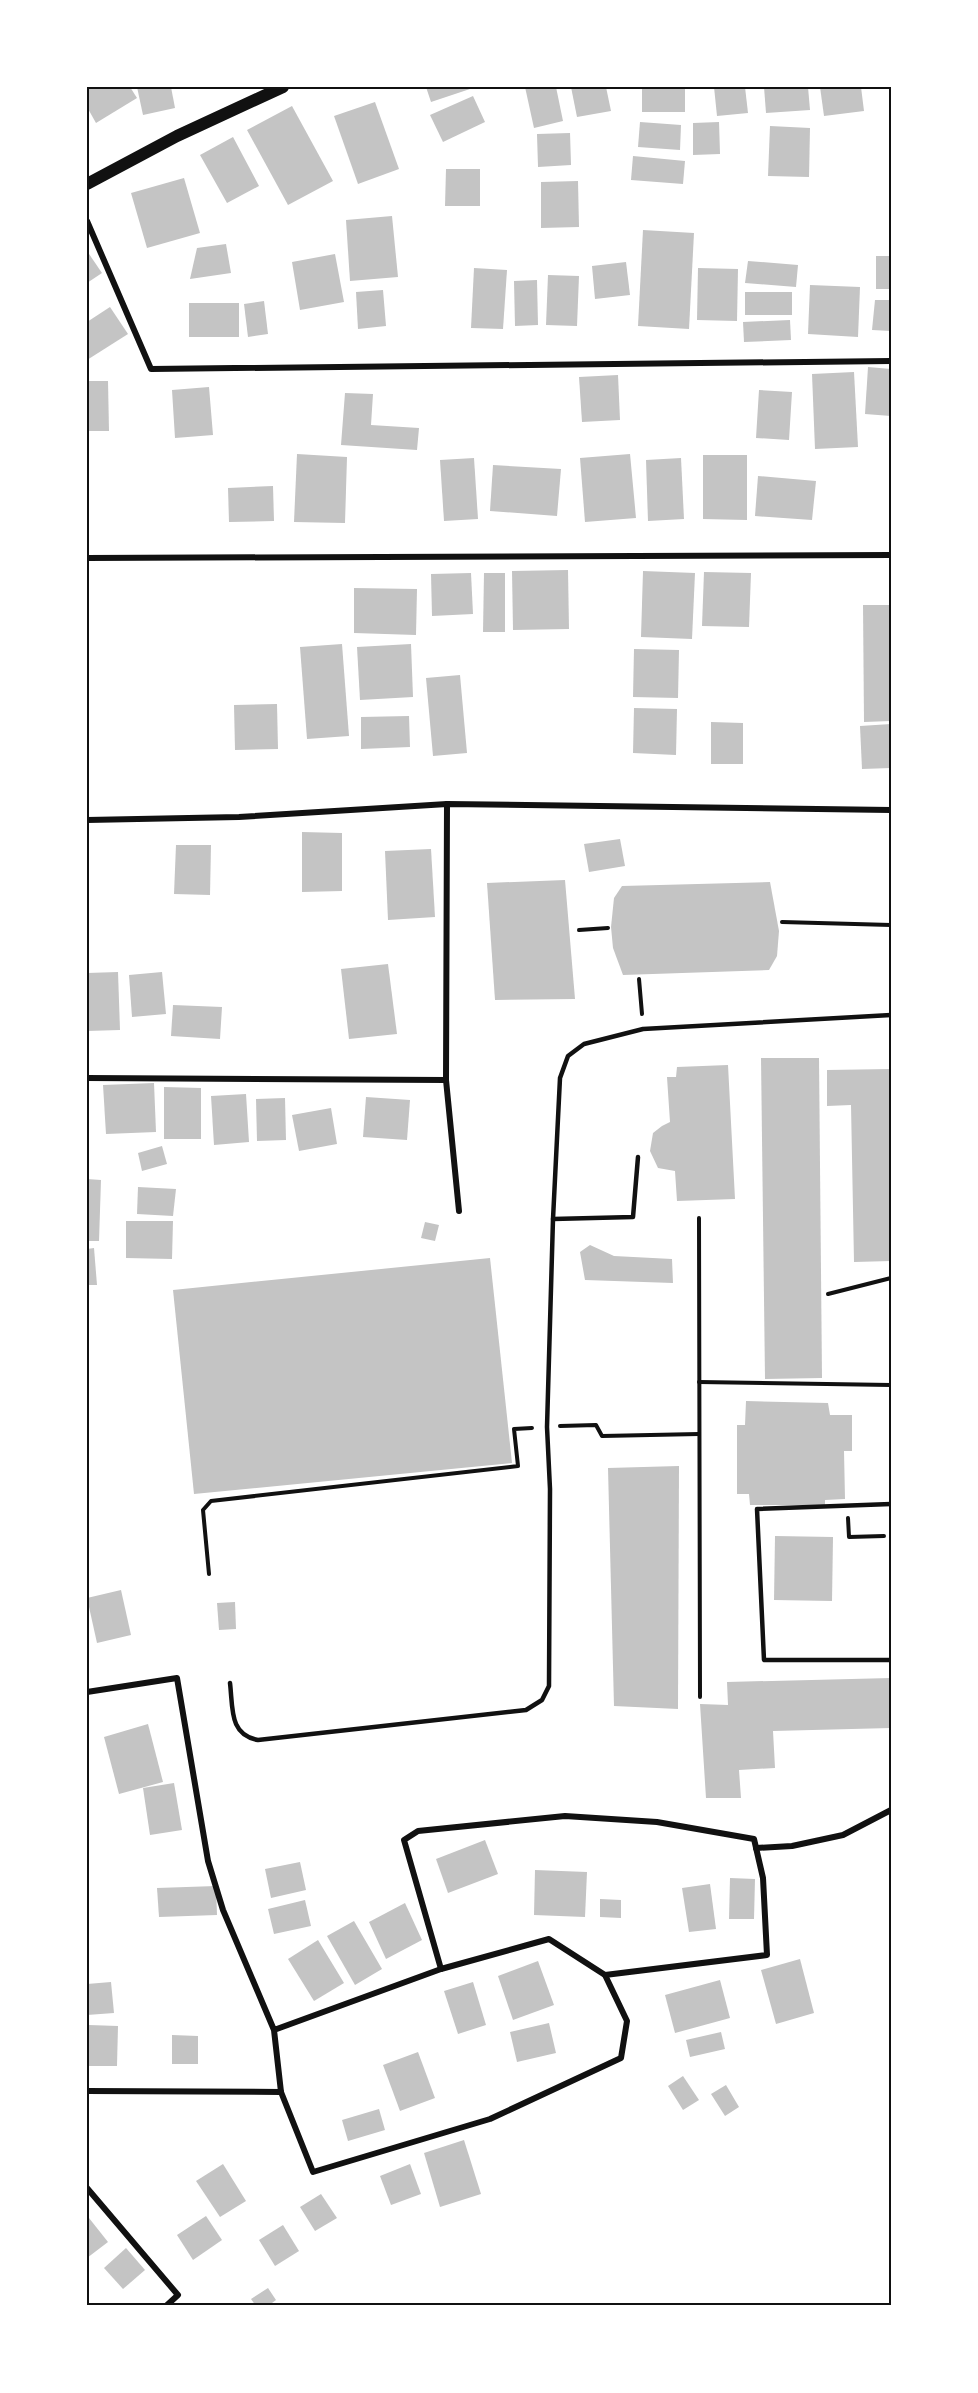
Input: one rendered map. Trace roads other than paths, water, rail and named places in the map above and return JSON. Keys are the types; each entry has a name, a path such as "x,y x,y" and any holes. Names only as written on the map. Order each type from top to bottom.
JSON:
{"main road":[{"path":"87,184 177,136 284,87"}],"street":[{"path":"87,221 152,369 891,361"},
{"path":"87,558 891,555"},
{"path":"87,820 239,817 447,804 891,810"},
{"path":"447,804 446,1080 459,1211"},
{"path":"87,1078 446,1080"},
{"path":"87,1692 177,1678 208,1861 223,1910 274,2030 281,2092 313,2172 490,2119 621,2058 627,2021 605,1975 549,1939 441,1969 274,2030"},
{"path":"756,1848 792,1846 843,1835 891,1810"},
{"path":"441,1969 404,1840 418,1831 565,1816 657,1822 754,1839 763,1878 767,1955 605,1975"},
{"path":"87,2091 281,2092"},
{"path":"87,2188 178,2295 166,2306"}],"lane":[{"path":"230,1683 239,1731 247,1738 258,1740 526,1710 542,1700 549,1686 550,1489 547,1427 553,1219 560,1078 568,1056 584,1044 643,1029 891,1015"},
{"path":"553,1219 633,1217 638,1156"},
{"path":"891,1504 757,1509 764,1660 891,1660"}]}
